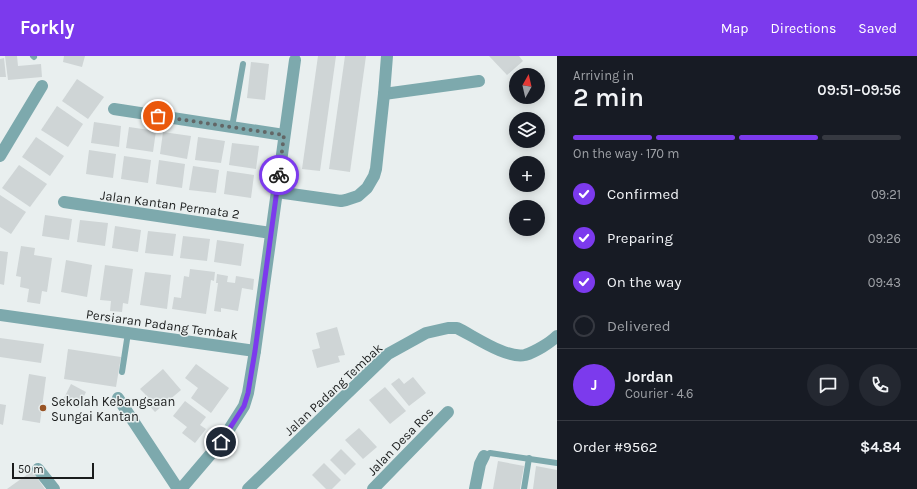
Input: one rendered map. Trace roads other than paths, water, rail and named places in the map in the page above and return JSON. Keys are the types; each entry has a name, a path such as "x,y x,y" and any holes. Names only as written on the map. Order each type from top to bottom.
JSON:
{"street":[{"path":"277,192 341,201 358,196 367,188 376,169 387,56"},
{"path":"118,398 180,489 221,442 244,406 248,393 255,351 295,60"},
{"path":"384,94 479,81"},
{"path":"0,156 42,86"},
{"path":"114,109 284,135"},
{"name":"Jalan Kantan Permata 2","path":"64,202 271,233"},
{"name":"Persiaran Padang Tembak","path":"0,315 255,351"},
{"name":"Jalan Padang Tembak","path":"248,489 388,354 426,333 448,328 457,328 508,354 525,355 550,343 557,336"},
{"name":"Jalan Desa Ros","path":"373,489 448,412"},
{"path":"476,489 480,464 484,456"},
{"path":"38,469 54,489"}],"lane":[{"path":"232,127 243,64"},
{"path":"122,372 128,333"},
{"path":"484,456 490,453 557,463"},
{"path":"524,489 529,458"}],"place":[{"name":"Sekolah Kebangsaan Sungai Kantan","path":"43,408"}]}
